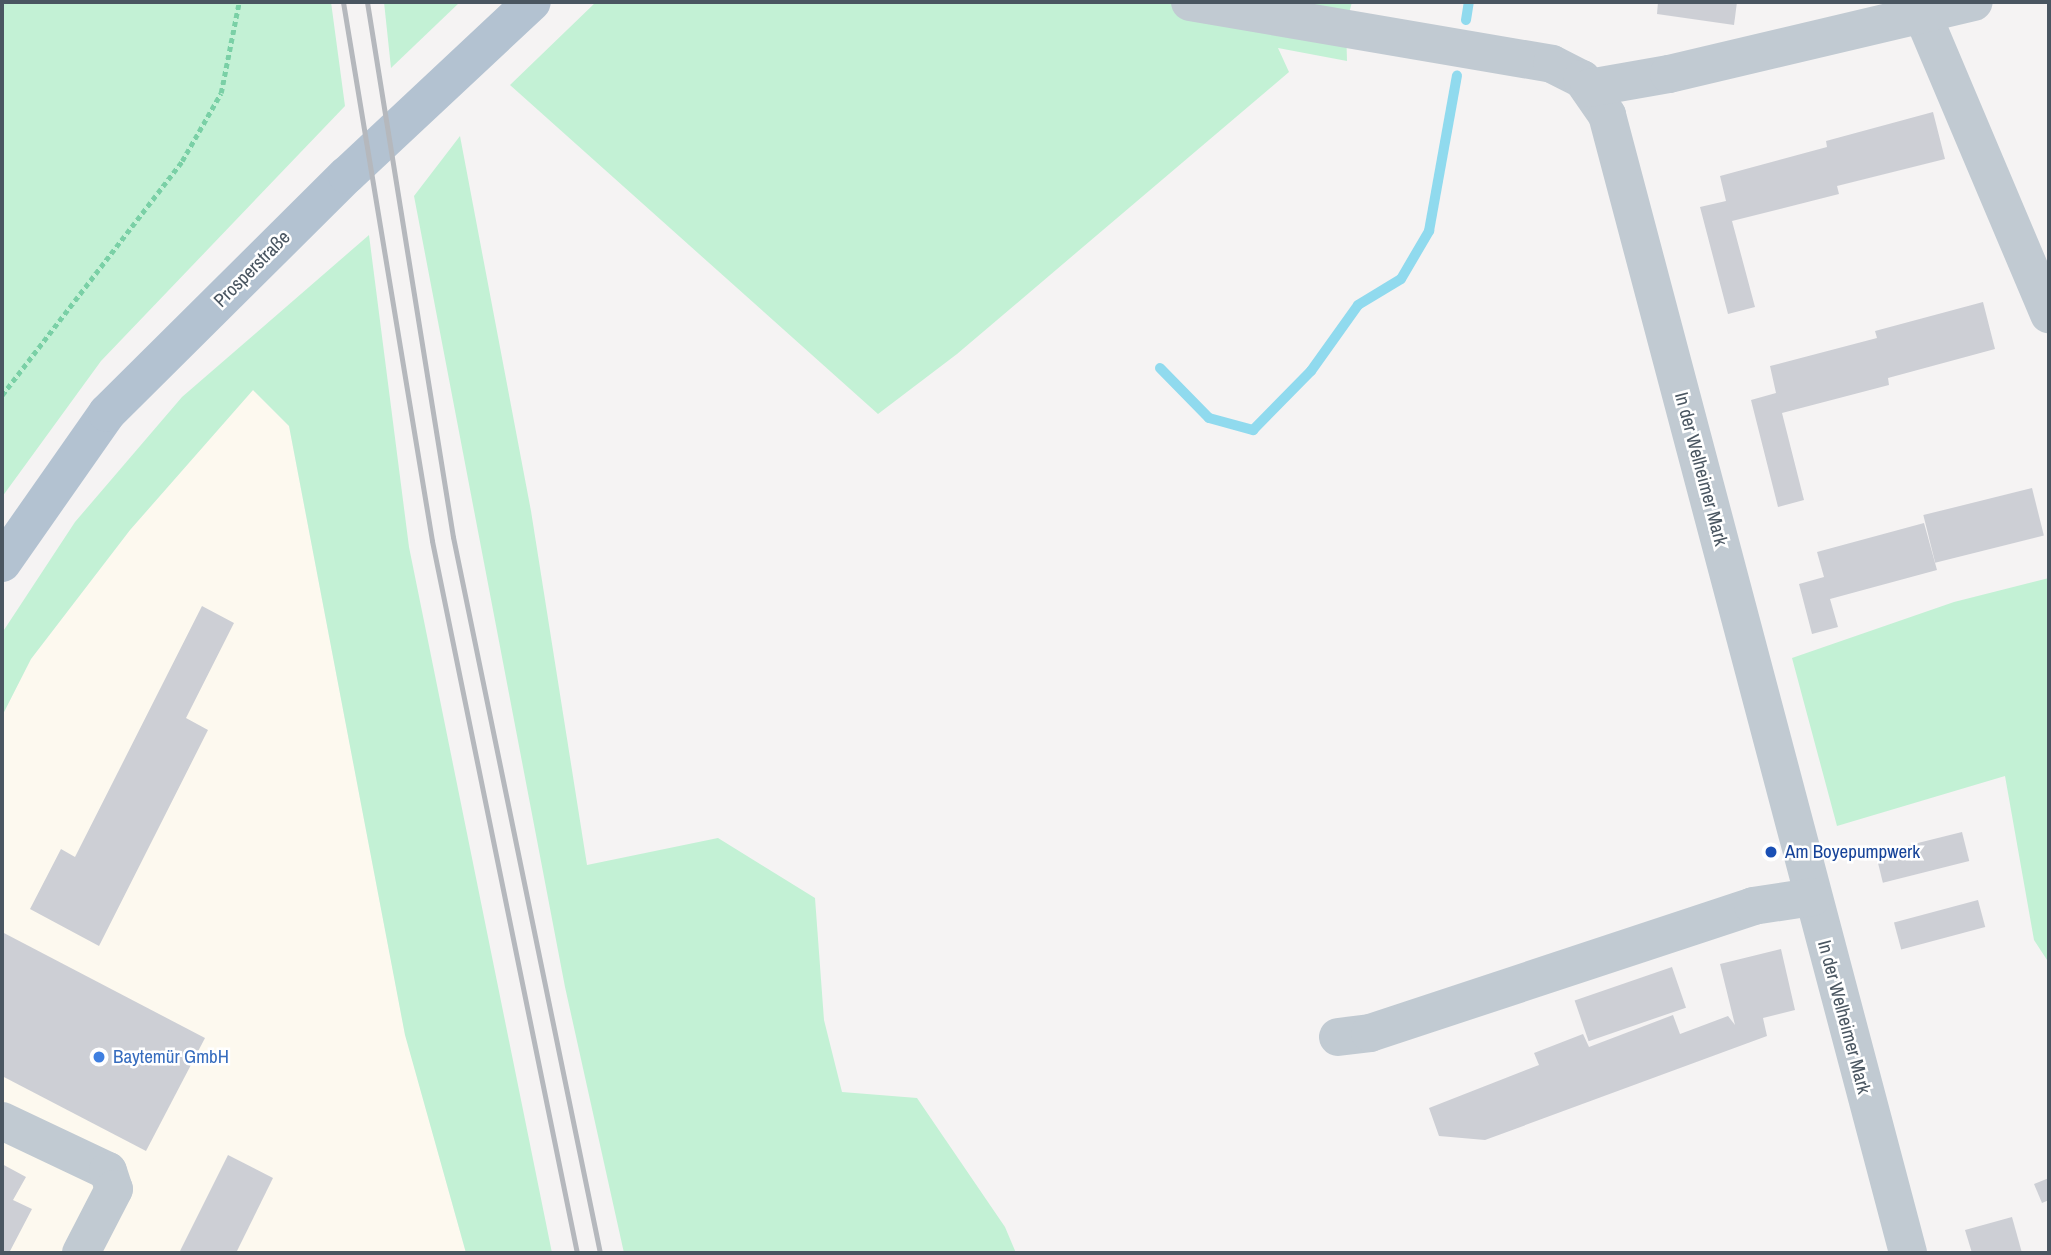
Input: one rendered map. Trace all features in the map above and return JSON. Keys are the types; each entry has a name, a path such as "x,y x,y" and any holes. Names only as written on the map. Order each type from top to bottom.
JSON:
{"main road":[{"name":"Prosperstraße","path":"2,563 107,413 347,175 532,2"}],"street":[{"name":"In der Welheimer Mark","path":"1190,2 1552,64 1568,70 1589,88 1607,115 1908,1253"},
{"path":"1589,88 1923,16 1974,2"},
{"path":"1923,16 2049,315"},
{"path":"1338,1037 1370,1033 1753,906 1812,897"},
{"path":"2,1121 108,1171 114,1189 82,1253"}],"path":[{"path":"2,395 182,161 221,93 239,2"}],"shaded area":[{"path":"253,390 289,426 405,1034 466,1253 2,1253 2,716 31,659 130,530"}],"green space":[{"path":"2,2 331,2 345,106 101,361 2,497"},
{"path":"384,2 460,2 391,68"},
{"path":"596,2 1352,2 1346,25 1347,61 1278,48 1289,72 957,354 878,414 510,85"},
{"path":"460,136 531,511 587,865 718,838 815,898 824,1020 842,1092 917,1098 1005,1227 1016,1253 624,1253 565,987 414,196"},
{"path":"369,235 409,547 552,1253 466,1253 405,1035 289,426 253,390 130,530 31,659 2,716 2,633 75,522 182,397"},
{"path":"2049,578 2049,963 2034,940 2005,776 1837,826 1792,658 1954,602"}],"building":[{"path":"1658,2 1737,2 1734,25 1657,14"},
{"path":"1933,112 1945,159 1837,186 1839,194 1732,221 1755,307 1728,314 1700,207 1726,201 1720,176 1827,147 1826,141"},
{"path":"1983,302 1995,349 1888,378 1889,385 1782,413 1804,500 1778,507 1751,400 1776,393 1770,366 1877,338 1875,331"},
{"path":"2032,488 2044,536 1935,563 1923,515"},
{"path":"1924,523 1937,570 1830,599 1838,627 1812,634 1799,584 1824,577 1817,552"},
{"path":"202,606 234,623 186,718 208,730 99,946 30,909 61,849 75,857"},
{"path":"1962,832 1969,861 1883,883 1876,854"},
{"path":"1978,900 1985,927 1901,950 1894,923"},
{"name":"Baytemür GmbH","path":"2,932 205,1038 146,1151 2,1076"},
{"path":"1781,949 1795,1010 1763,1018 1767,1036 1485,1140 1439,1136 1429,1108 1539,1065 1534,1053 1583,1034 1589,1047 1673,1015 1680,1034 1728,1016 1735,1025 1720,964"},
{"path":"1672,967 1686,1008 1589,1041 1575,1001"},
{"path":"228,1155 273,1178 236,1253 179,1253"},
{"path":"2,1164 26,1177 13,1200 32,1209 9,1253 2,1253"},
{"path":"2049,1178 2049,1200 2042,1203 2034,1184"},
{"path":"2012,1217 2022,1253 1972,1253 1965,1230"}],"waterway":[{"path":"1466,20 1469,2"},
{"path":"1160,368 1209,418 1253,430 1311,371 1358,305 1401,279 1429,231 1457,75"}],"railway":[{"path":"343,2 432,541 577,1253"},
{"path":"367,2 453,537 600,1253"}],"place":[{"name":"Am Boyepumpwerk","path":"1771,852"},
{"name":"Baytemür GmbH","path":"99,1057"}]}
